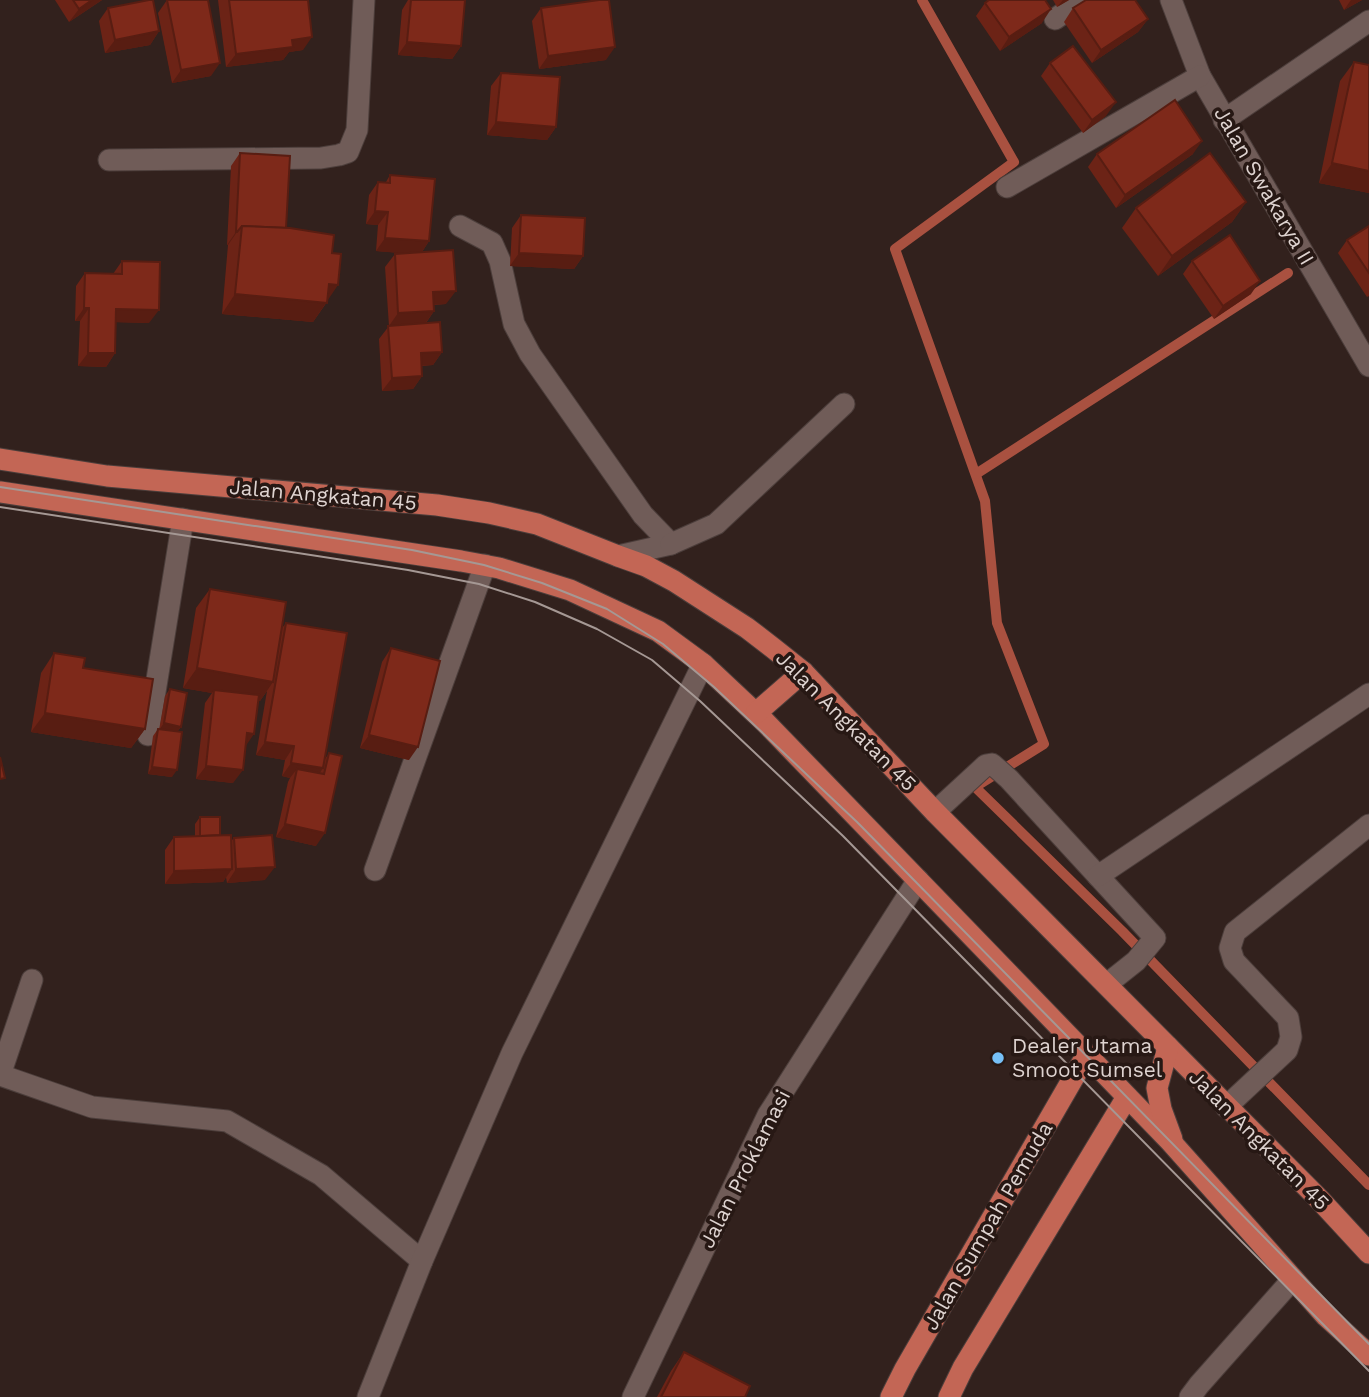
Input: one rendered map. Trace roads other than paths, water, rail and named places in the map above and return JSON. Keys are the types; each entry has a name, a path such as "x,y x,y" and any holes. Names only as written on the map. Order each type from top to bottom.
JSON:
{"main road":[{"name":"Jalan Angkatan 45","path":"0,459 107,476 437,505 489,513 537,524 646,566 674,581 747,628 803,672 935,812 1369,1252"},
{"name":"Jalan Angkatan 45","path":"0,492 485,565 570,590 658,631 703,664 756,713 1176,1148 1326,1316 1369,1355"},
{"path":"756,713 803,672"},
{"path":"1168,1047 1157,1088 1161,1109 1176,1148"},
{"name":"Jalan Sumpah Pemuda","path":"891,1397 1086,1056"},
{"path":"949,1397 963,1368 1127,1097"}],"street":[{"path":"109,160 321,158 348,152 357,130 364,0"},
{"path":"1055,19 1082,0"},
{"name":"Jalan Swakarya II","path":"1171,0 1200,76 1369,366"},
{"path":"1224,120 1369,21"},
{"path":"1007,187 1200,76"},
{"path":"460,226 492,243 500,261 514,324 530,354 643,515 671,544"},
{"path":"618,556 671,544 716,524 844,404"},
{"path":"148,735 183,519"},
{"path":"375,870 485,565"},
{"path":"368,1397 422,1261 512,1053 703,664"},
{"path":"1098,876 1369,694"},
{"path":"935,812 981,768 992,764 1009,779 1155,938 1136,961 1107,984"},
{"path":"1226,1107 1287,1050 1291,1037 1288,1018 1234,961 1230,947 1235,932 1369,825"},
{"name":"Jalan Proklamasi","path":"633,1397 768,1115 918,880"},
{"path":"32,980 0,1075 92,1107 227,1121 320,1175 422,1261"},
{"path":"1190,1397 1293,1279"}],"waterway":[{"path":"922,0 1014,162 895,249 985,501 997,623 1044,744 975,787 1122,931 1369,1185"},
{"path":"976,474 1288,273"}],"tram line":[{"path":"0,487 412,550 484,565 542,583 607,609 663,644 714,687 857,822 1369,1344"},
{"path":"0,507 408,570 479,584 535,602 597,629 652,660 700,701 843,836 1369,1371"}],"place":[{"name":"Dealer Utama Smoot Sumsel","path":"998,1058"}]}
